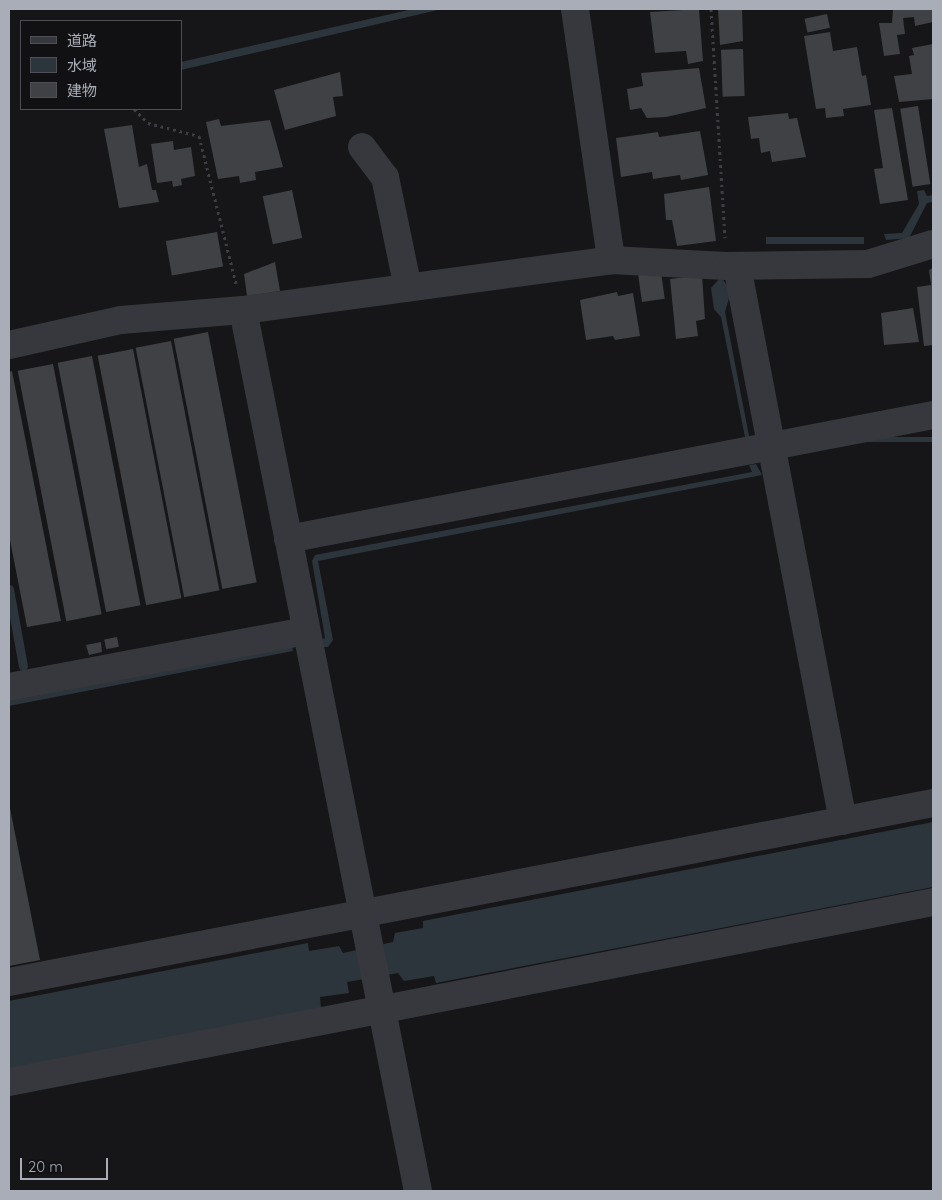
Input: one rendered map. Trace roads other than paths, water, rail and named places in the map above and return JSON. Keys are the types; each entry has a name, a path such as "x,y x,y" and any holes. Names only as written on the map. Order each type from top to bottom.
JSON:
{"street":[{"path":"575,9 611,260"},
{"path":"362,146 385,178 408,288"},
{"path":"9,345 121,320 243,310 611,260 732,266 868,264 933,244"},
{"path":"732,266 772,447 843,821"},
{"path":"243,310 418,1191"},
{"path":"288,539 933,415"},
{"path":"9,687 306,631"},
{"path":"9,982 364,925 843,821 933,804"},
{"path":"9,1082 380,1002 933,902"}],"water":[{"path":"413,9 442,9 182,70 182,62"},
{"path":"924,190 927,196 933,195 933,202 927,203 909,238 886,240 884,234 902,233 919,204 917,191"},
{"path":"766,237 864,237 864,244 766,244"},
{"path":"721,277 731,291 725,312 750,441 746,442 721,317 714,309 711,288"},
{"path":"783,437 933,437 933,442 783,442"},
{"path":"756,464 762,475 318,561 333,640 328,647 323,647 321,640 325,638 312,561 315,555 752,472 749,465"},
{"path":"292,646 293,651 10,706 9,701"},
{"path":"933,822 933,887 436,983 434,976 404,981 398,973 347,982 349,993 320,997 321,1008 9,1070 9,1001 308,943 309,951 339,946 343,953 393,942 395,933 423,928 423,921"}],"waterway":[{"path":"9,589 23,666"}]}
